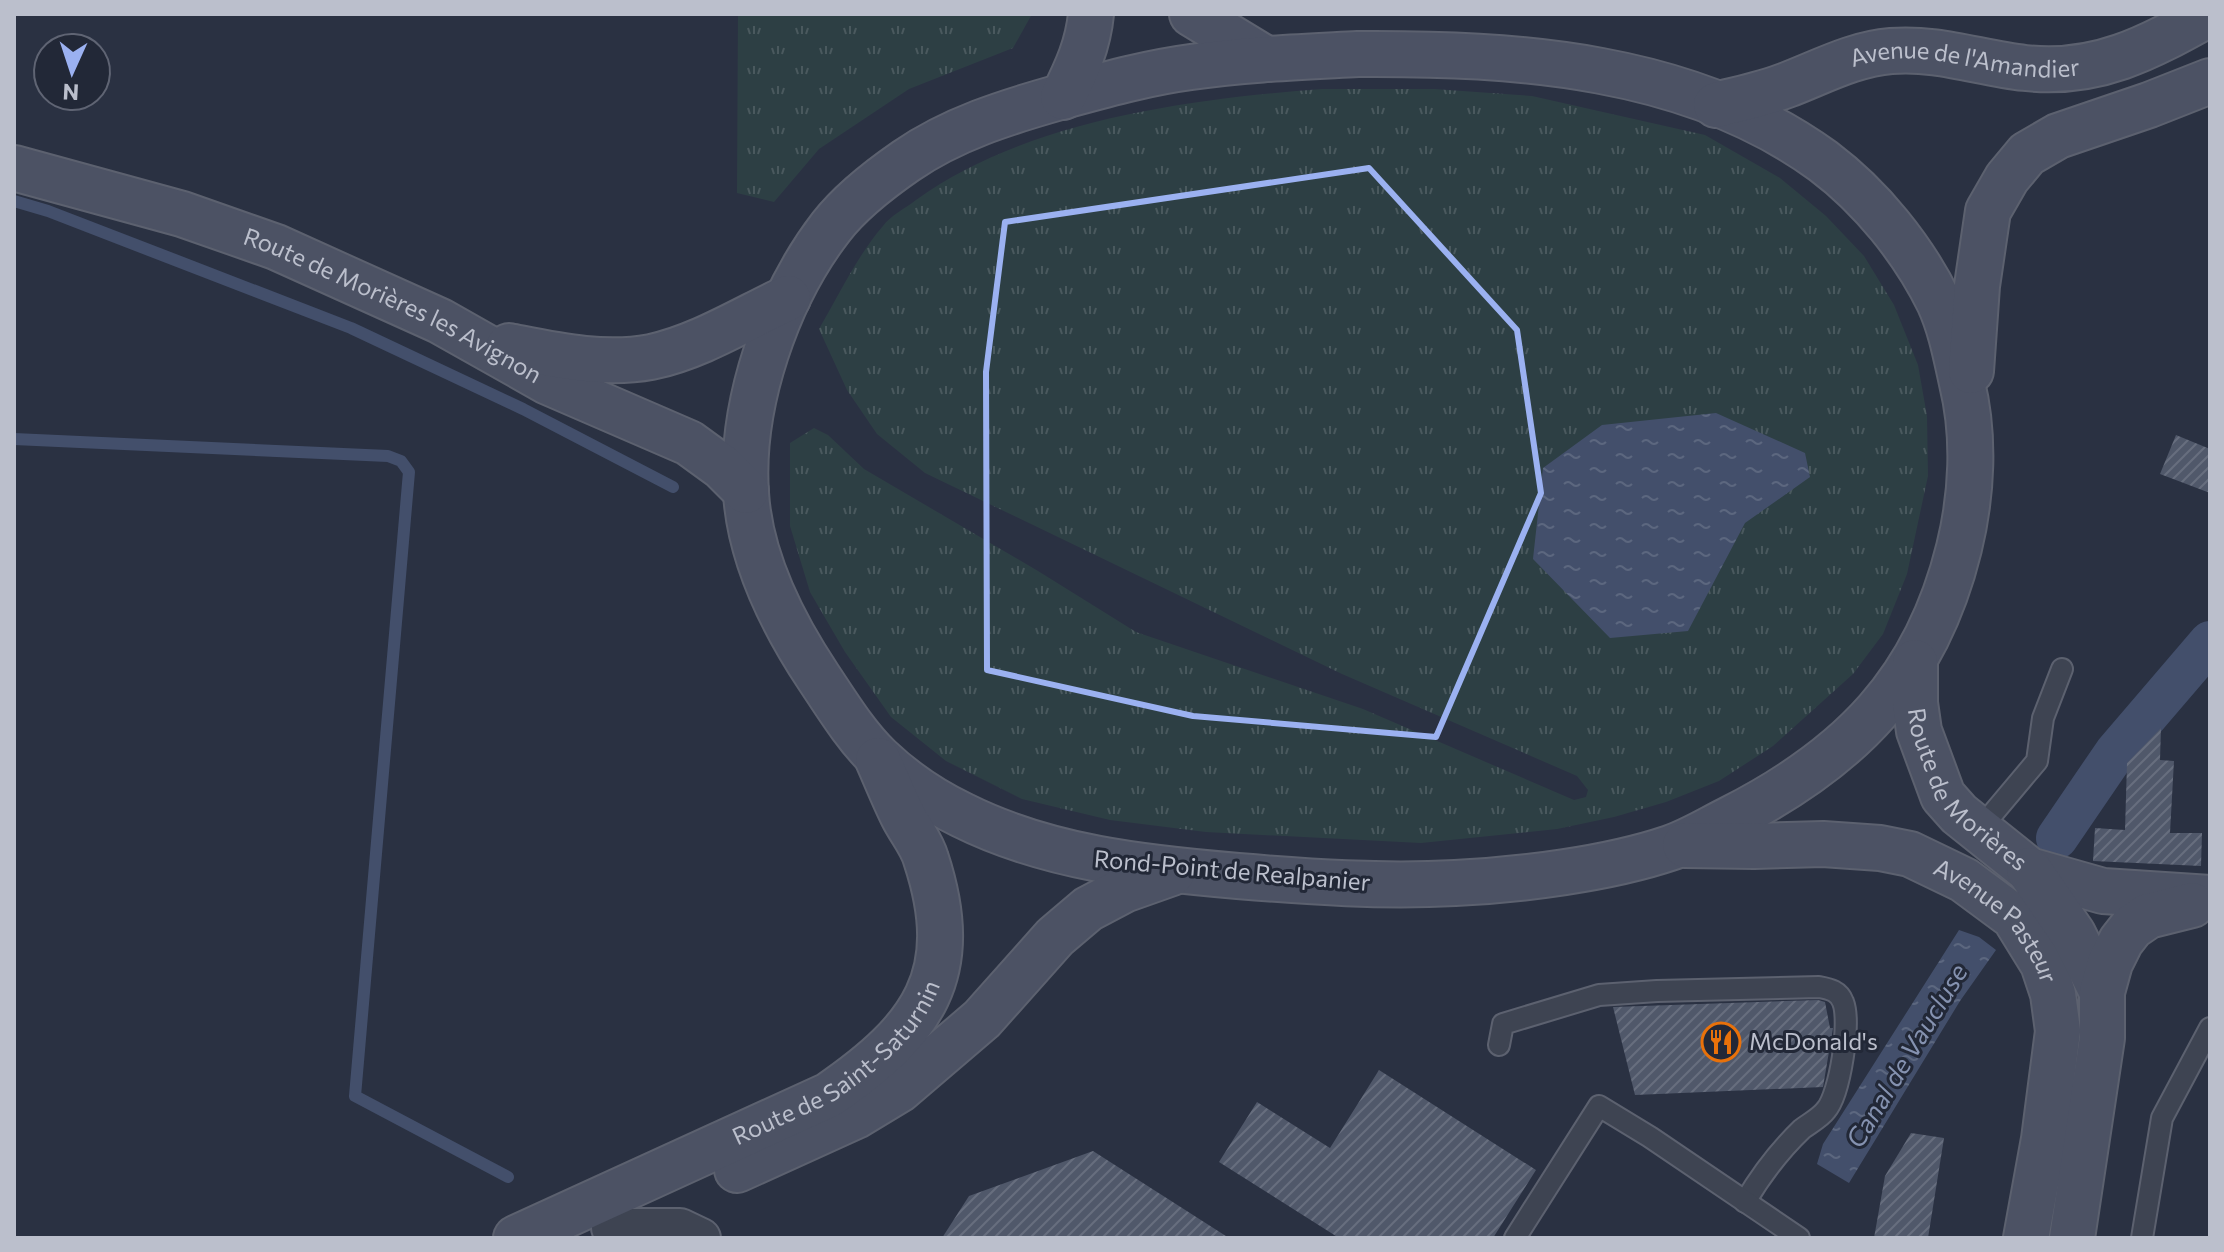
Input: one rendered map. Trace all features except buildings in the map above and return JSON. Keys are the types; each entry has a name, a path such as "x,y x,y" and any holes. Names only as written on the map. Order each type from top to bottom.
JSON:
{"main road":[{"path":"1063,97 1088,41 1091,14"},
{"path":"1192,14 1266,59"},
{"name":"Avenue de l'Amandier","path":"1716,105 1783,86 1857,57 1893,51 1934,52 2026,68 2083,69 2168,37 2209,14"},
{"name":"Rond-Point de Realpanier","path":"1358,54 1495,56 1650,81 1767,128 1823,161 1868,201 1885,221 1939,302 1950,332 1968,405 1969,484 1965,524 1940,612 1915,662 1877,714 1837,753 1754,807 1681,844 1626,860 1528,877 1396,885 1304,882 1177,871 1078,857 959,814 917,788 876,756 798,645 775,599 758,555 746,491 751,413 772,338 788,298 808,261 835,221 915,154 1005,112 1124,79 1266,59 1358,54"},
{"path":"1968,405 1977,286 1988,211 2007,178 2027,154 2058,136 2210,81"},
{"name":"Route de Morières les Avignon","path":"14,168 182,214 276,247 480,341 548,382 689,443 722,467 746,491"},
{"path":"480,341 580,359 624,360 652,356 718,332 788,298"},
{"name":"Route de Morières","path":"1915,662 1919,731 1943,796 1959,814 2029,870 2103,891 2210,900"},
{"name":"Route de Saint-Saturnin","path":"516,1238 829,1095 873,1064 904,1033 925,1002 940,956 942,921 926,856 904,818 876,756"},
{"name":"Avenue Pasteur","path":"1681,844 1823,844 1880,848 1910,854 1964,880 2014,917 2043,964 2053,994 2058,1031 2044,1139 2026,1238"},
{"name":"Avenue Pasteur","path":"2029,870 2073,934 2102,992"},
{"name":"Route de Saint-Saturnin","path":"600,1233 856,1116 899,1090 982,1019 1055,937 1088,909 1124,890 1177,871"},
{"name":"Avenue Pasteur","path":"2072,1238 2102,1038 2102,992 2110,963 2132,927 2148,916 2210,900"}],"street":[{"path":"600,1233 657,1226 680,1228 701,1238"}],"lane":[{"path":"1979,830 2037,761 2043,718 2062,669"},
{"path":"1499,1045 1503,1024 1599,995 1790,987 1835,990 1843,1000 1847,1021 1842,1060 1828,1109 1802,1129 1765,1169 1745,1202"},
{"path":"2142,1238 2162,1118 2210,1028"},
{"path":"1515,1238 1599,1106 1799,1238"}],"highlighted area":[{"path":"1369,168 1517,330 1541,493 1436,737 1193,716 987,670 986,372 1005,222"}],"green space":[{"path":"738,14 1032,14 1013,48 909,89 819,149 774,202 737,193"},
{"path":"1322,89 1434,89 1532,96 1705,135 1780,178 1826,216 1864,256 1894,305 1918,365 1927,416 1928,476 1907,574 1883,634 1853,674 1773,746 1719,781 1666,802 1557,829 1421,843 1206,832 1110,820 1022,799 946,761 891,717 845,652 810,592 790,526 790,443 814,428 828,435 864,469 1136,632 1363,709 1574,800 1586,797 1588,790 1577,776 1342,674 925,473 877,434 847,390 819,329 857,263 886,222 960,173 1007,150 1058,132 1165,107"}],"water":[{"path":"1716,413 1805,453 1810,477 1745,523 1688,631 1610,638 1533,559 1543,468 1602,425"},
{"path":"1959,930 1979,937 1996,950 1960,1001 1849,1183 1817,1164 1823,1144"}],"waterway":[{"path":"14,201 48,211 351,328 523,409 673,487"},
{"path":"14,439 388,456 401,461 409,472 355,1096 508,1177"},
{"name":"Canal de Vaucluse","path":"2057,838 2115,753 2210,642"}],"place":[{"name":"McDonald's","path":"1721,1042"}]}
